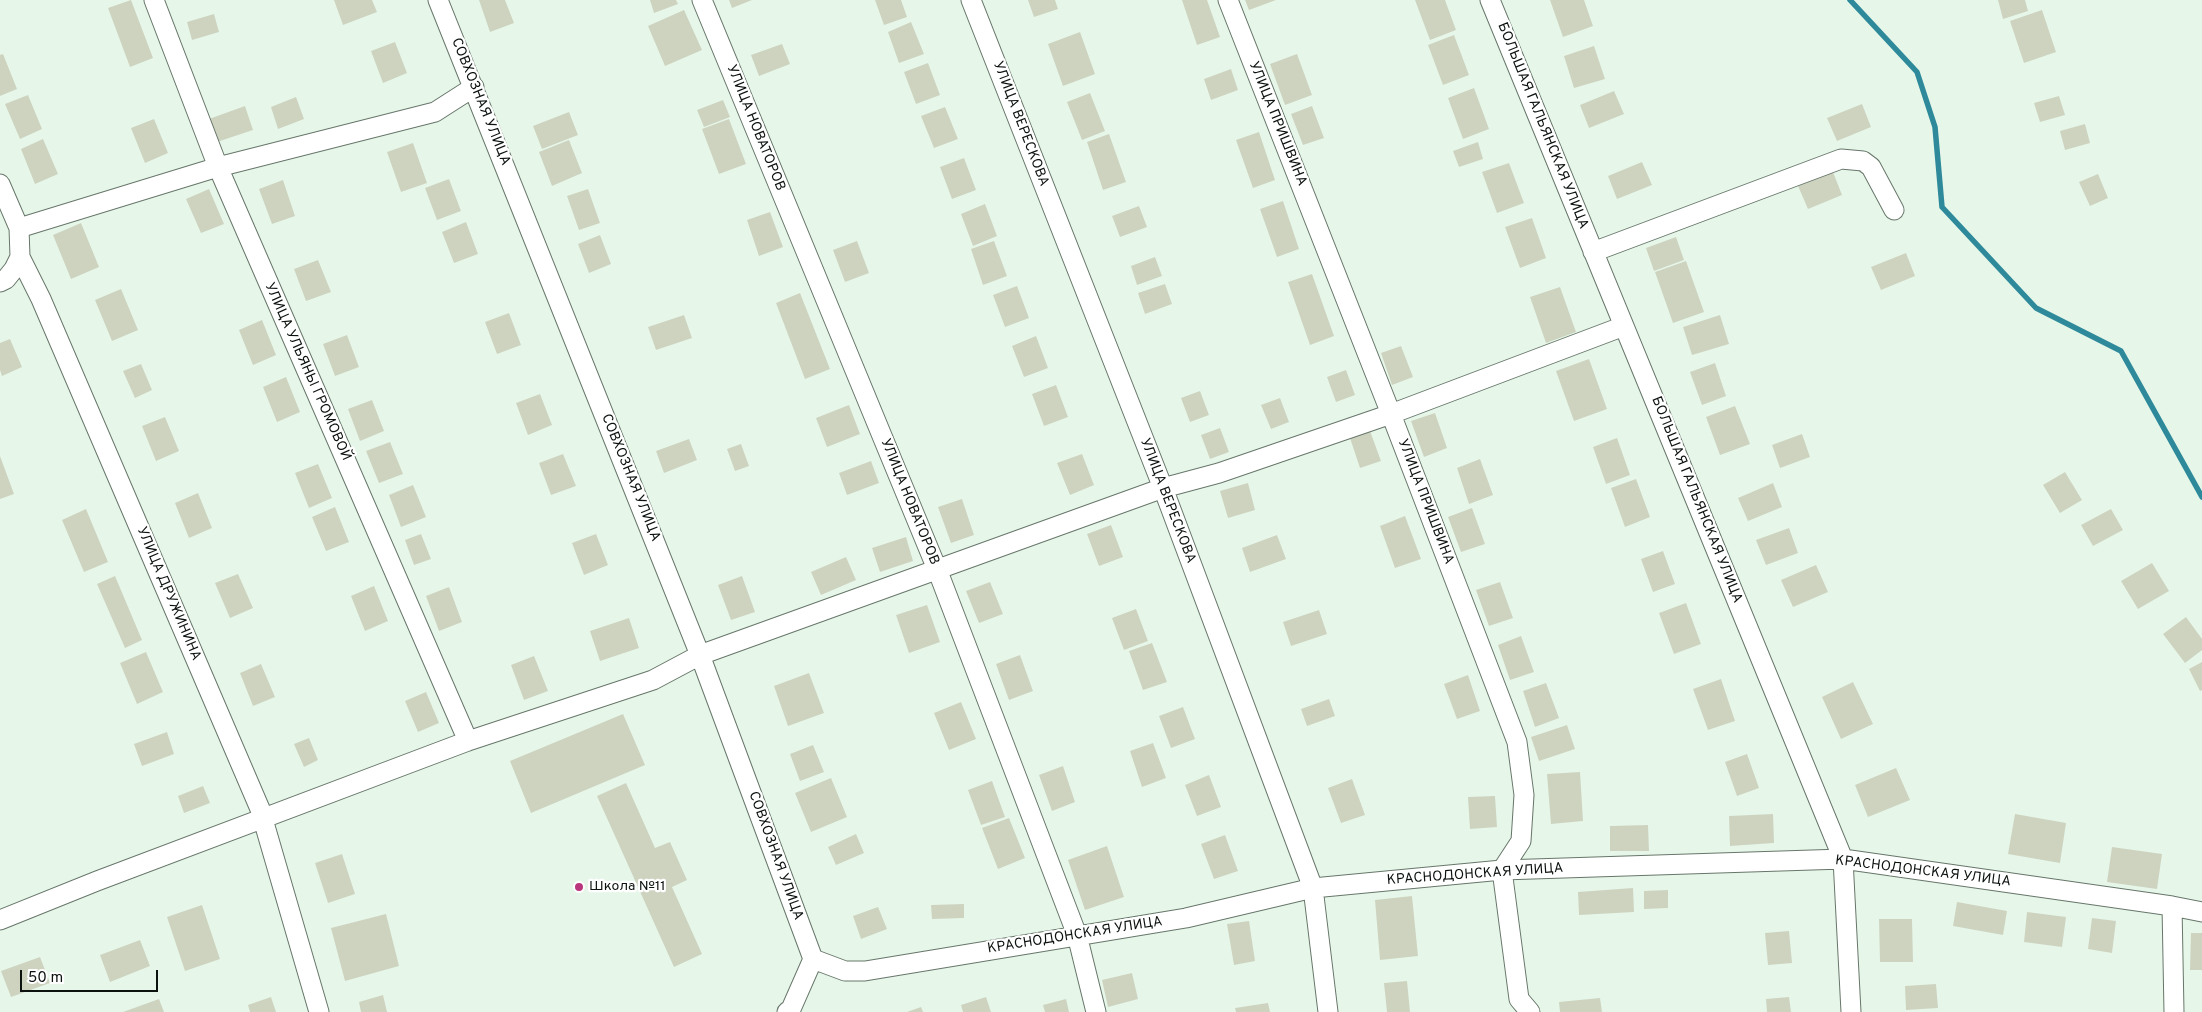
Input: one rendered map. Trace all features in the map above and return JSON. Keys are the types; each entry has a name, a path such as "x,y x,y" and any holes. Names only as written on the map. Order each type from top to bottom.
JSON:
{"street":[{"name":"УЛИЦА УЛЬЯНЫ ГРОМОВОЙ","path":"154,0 218,167 468,741"},
{"name":"СОВХОЗНАЯ УЛИЦА","path":"438,0 700,655 813,959"},
{"name":"УЛИЦА НОВАТОРОВ","path":"702,0 937,569 1077,935 1096,1012"},
{"name":"УЛИЦА ВЕРЕСКОВА","path":"971,0 1163,488 1313,888 1328,1012"},
{"name":"УЛИЦА ПРИШВИНА","path":"1228,0 1391,414 1517,742 1524,795 1521,841 1502,870"},
{"name":"БОЛЬШАЯ ГАЛЬЯНСКАЯ УЛИЦА","path":"1490,0 1843,859 1851,1012"},
{"path":"19,228 218,167 435,112 474,87"},
{"path":"1593,252 1841,159 1863,160 1871,167 1894,210"},
{"name":"УЛИЦА ДРУЖИНИНА","path":"0,184 19,228 20,257 45,308 263,818 319,1012"},
{"path":"0,282 6,279 20,257"},
{"path":"0,920 468,741 653,680 700,655 1163,488 1219,473 1391,414 1624,326"},
{"name":"КРАСНОДОНСКАЯ УЛИЦА","path":"813,959 845,971 865,971 1186,918 1313,888 1502,870 1843,859 2172,906 2202,912"},
{"path":"1502,870 1519,999 1530,1012"},
{"path":"2172,906 2174,1012"},
{"path":"790,1011 813,959"}],"building":[{"path":"131,0 153,58 130,67 108,8"},
{"path":"334,0 372,0 377,12 343,25"},
{"path":"479,0 505,0 514,23 490,32"},
{"path":"650,0 676,0 678,4 654,13"},
{"path":"729,0 752,0 732,8"},
{"path":"875,0 901,0 907,17 884,25"},
{"path":"1028,0 1055,0 1058,9 1034,17"},
{"path":"1182,0 1207,0 1220,37 1197,45"},
{"path":"1245,0 1276,0 1249,10"},
{"path":"1415,0 1445,0 1456,30 1430,40"},
{"path":"1550,0 1584,0 1593,26 1563,37"},
{"path":"1998,0 2025,0 2028,11 2003,19"},
{"path":"684,10 702,50 665,66 648,26"},
{"path":"2042,10 2056,52 2024,63 2010,21"},
{"path":"214,14 219,32 192,40 187,22"},
{"path":"911,22 924,54 899,63 888,32"},
{"path":"1080,32 1095,74 1063,86 1048,44"},
{"path":"1454,35 1469,75 1443,85 1428,45"},
{"path":"395,42 407,73 383,83 371,51"},
{"path":"782,44 790,64 759,76 751,55"},
{"path":"1594,46 1605,79 1574,88 1564,56"},
{"path":"3,54 17,89 0,96 0,55"},
{"path":"1297,54 1312,95 1285,105 1270,64"},
{"path":"928,63 940,95 916,104 904,72"},
{"path":"1231,69 1238,90 1211,100 1204,79"},
{"path":"1474,88 1489,129 1463,139 1448,98"},
{"path":"1614,91 1624,114 1589,128 1580,105"},
{"path":"1090,93 1105,131 1082,140 1067,102"},
{"path":"28,95 42,129 20,139 5,104"},
{"path":"2059,96 2065,115 2040,122 2034,103"},
{"path":"296,97 304,119 278,129 271,107"},
{"path":"723,100 730,117 704,127 697,110"},
{"path":"1862,104 1871,127 1837,141 1827,118"},
{"path":"245,106 253,130 217,142 209,119"},
{"path":"1312,106 1324,138 1303,145 1291,114"},
{"path":"945,107 958,139 934,148 921,116"},
{"path":"569,112 578,135 542,149 533,126"},
{"path":"154,119 168,153 145,163 131,128"},
{"path":"729,119 746,164 719,174 702,129"},
{"path":"2085,124 2090,143 2065,150 2060,131"},
{"path":"1259,132 1275,180 1253,188 1236,140"},
{"path":"1109,134 1126,182 1103,190 1087,142"},
{"path":"43,139 58,174 35,184 21,149"},
{"path":"569,140 582,173 552,186 539,152"},
{"path":"1478,142 1483,159 1459,167 1453,151"},
{"path":"413,143 427,183 401,192 387,152"},
{"path":"964,158 976,190 952,199 940,167"},
{"path":"1642,162 1652,185 1617,199 1608,176"},
{"path":"1509,163 1524,203 1497,213 1482,172"},
{"path":"1833,172 1842,195 1808,209 1798,186"},
{"path":"2098,174 2108,198 2090,206 2079,182"},
{"path":"449,179 461,211 437,220 425,188"},
{"path":"283,180 295,216 272,224 259,189"},
{"path":"209,189 224,224 201,233 186,199"},
{"path":"588,189 600,223 579,230 567,196"},
{"path":"1283,201 1299,249 1277,257 1260,209"},
{"path":"985,204 997,236 973,246 961,214"},
{"path":"1139,206 1147,227 1120,237 1112,216"},
{"path":"770,212 783,247 759,256 747,220"},
{"path":"1532,218 1546,258 1520,268 1505,227"},
{"path":"466,222 478,254 454,263 442,232"},
{"path":"81,223 99,267 71,279 53,235"},
{"path":"600,235 611,264 589,273 578,244"},
{"path":"1676,237 1684,260 1654,271 1646,248"},
{"path":"857,241 869,273 845,282 833,250"},
{"path":"994,241 1007,276 983,285 971,249"},
{"path":"1906,253 1915,276 1881,290 1871,267"},
{"path":"1155,257 1162,276 1137,285 1131,266"},
{"path":"318,260 331,292 306,301 294,269"},
{"path":"1686,261 1704,312 1673,323 1655,272"},
{"path":"1312,274 1334,336 1310,345 1288,282"},
{"path":"1165,284 1172,304 1145,314 1138,293"},
{"path":"1017,286 1029,318 1005,327 993,295"},
{"path":"1560,287 1576,332 1546,343 1530,297"},
{"path":"121,289 138,330 112,341 95,300"},
{"path":"800,293 830,369 805,379 776,303"},
{"path":"509,313 521,345 497,354 485,322"},
{"path":"684,315 692,338 656,350 648,327"},
{"path":"1720,315 1729,344 1692,355 1683,327"},
{"path":"262,320 276,355 253,365 239,330"},
{"path":"347,335 359,367 335,376 323,344"},
{"path":"1036,336 1048,368 1024,377 1012,346"},
{"path":"10,339 22,367 2,376 0,370 0,343"},
{"path":"1401,346 1413,377 1392,385 1381,353"},
{"path":"1589,359 1607,409 1574,421 1556,371"},
{"path":"1715,363 1726,396 1702,405 1690,372"},
{"path":"141,364 152,390 135,398 123,371"},
{"path":"1346,370 1355,395 1336,402 1327,377"},
{"path":"286,377 300,412 277,422 263,387"},
{"path":"1056,385 1068,417 1044,426 1032,394"},
{"path":"1200,391 1209,415 1190,422 1181,398"},
{"path":"540,394 552,425 528,435 516,403"},
{"path":"1280,398 1289,422 1271,429 1261,405"},
{"path":"372,400 384,431 360,441 348,409"},
{"path":"849,405 860,434 827,447 816,418"},
{"path":"1735,406 1750,444 1720,455 1706,417"},
{"path":"1435,413 1447,448 1424,457 1411,421"},
{"path":"165,417 179,451 156,461 142,426"},
{"path":"1220,428 1229,452 1210,459 1201,435"},
{"path":"1370,431 1381,461 1360,468 1350,438"},
{"path":"1802,434 1810,457 1780,468 1772,445"},
{"path":"1617,438 1630,475 1606,484 1593,447"},
{"path":"689,439 697,460 664,473 656,451"},
{"path":"390,442 403,474 379,483 366,451"},
{"path":"741,444 749,466 735,471 727,449"},
{"path":"563,454 576,486 551,495 539,463"},
{"path":"1082,454 1094,485 1070,495 1057,463"},
{"path":"0,456 14,494 0,499"},
{"path":"1480,459 1493,495 1469,504 1457,468"},
{"path":"871,461 879,483 847,495 839,473"},
{"path":"318,464 332,498 309,508 295,473"},
{"path":"2065,472 2082,500 2060,513 2043,485"},
{"path":"1636,479 1650,517 1625,527 1611,488"},
{"path":"1248,483 1255,510 1228,518 1220,491"},
{"path":"1773,483 1782,507 1748,521 1738,498"},
{"path":"413,485 426,517 401,527 389,495"},
{"path":"198,493 212,528 189,538 175,503"},
{"path":"962,499 974,535 951,543 938,507"},
{"path":"335,507 349,542 326,551 312,517"},
{"path":"1472,508 1485,544 1461,552 1448,517"},
{"path":"86,509 108,562 84,572 62,520"},
{"path":"2111,509 2123,530 2093,546 2081,525"},
{"path":"1405,516 1421,559 1395,568 1380,526"},
{"path":"1111,525 1123,557 1099,566 1087,534"},
{"path":"1789,528 1798,553 1766,565 1756,540"},
{"path":"421,534 431,559 414,565 405,540"},
{"path":"596,534 608,565 584,575 572,543"},
{"path":"1277,535 1286,559 1250,572 1242,548"},
{"path":"906,537 913,561 880,572 872,548"},
{"path":"1663,551 1675,584 1653,592 1641,559"},
{"path":"846,557 856,580 821,595 811,572"},
{"path":"2152,563 2169,591 2138,609 2121,581"},
{"path":"1816,565 1828,592 1793,607 1781,580"},
{"path":"238,574 253,608 230,618 215,583"},
{"path":"115,576 142,640 125,648 97,584"},
{"path":"742,576 755,612 731,620 718,585"},
{"path":"990,582 1003,614 979,623 966,591"},
{"path":"1500,582 1513,618 1489,626 1476,590"},
{"path":"374,586 388,621 365,631 351,596"},
{"path":"449,587 462,622 439,631 426,596"},
{"path":"1686,603 1701,644 1674,654 1659,613"},
{"path":"927,605 940,642 909,653 896,615"},
{"path":"1136,609 1148,641 1124,650 1112,618"},
{"path":"1319,610 1327,634 1291,646 1283,622"},
{"path":"2186,617 2202,639 2202,650 2185,663 2163,634"},
{"path":"629,618 639,648 600,661 590,631"},
{"path":"1521,636 1534,672 1510,680 1498,645"},
{"path":"1152,643 1167,682 1143,690 1129,651"},
{"path":"146,652 163,692 137,704 120,663"},
{"path":"1020,655 1033,691 1009,700 996,664"},
{"path":"534,656 548,691 524,700 511,665"},
{"path":"2202,662 2202,690 2200,691 2189,669"},
{"path":"261,664 275,697 253,706 240,673"},
{"path":"809,673 824,713 788,726 774,686"},
{"path":"1468,675 1480,711 1457,719 1444,684"},
{"path":"1721,679 1735,721 1708,730 1693,689"},
{"path":"1853,682 1873,724 1841,739 1822,697"},
{"path":"1546,683 1559,718 1535,727 1523,691"},
{"path":"426,692 439,723 418,732 405,701"},
{"path":"1329,699 1335,716 1307,726 1301,709"},
{"path":"961,702 976,739 949,750 934,713"},
{"path":"1183,707 1195,739 1171,748 1159,716"},
{"path":"623,714 645,765 531,813 510,761"},
{"path":"1567,725 1575,749 1539,761 1531,737"},
{"path":"167,732 174,754 142,766 134,744"},
{"path":"309,738 318,760 304,767 294,744"},
{"path":"1153,743 1166,778 1142,787 1130,751"},
{"path":"813,745 824,772 800,781 790,754"},
{"path":"1747,754 1759,788 1737,796 1725,762"},
{"path":"1063,766 1075,802 1052,811 1039,775"},
{"path":"1896,768 1910,800 1868,817 1855,785"},
{"path":"1580,772 1583,821 1551,824 1547,774"},
{"path":"1209,775 1221,807 1197,816 1185,785"},
{"path":"831,778 847,817 811,832 795,793"},
{"path":"1352,779 1365,815 1341,823 1328,788"},
{"path":"992,781 1005,817 981,825 968,790"},
{"path":"626,783 655,848 670,842 687,880 672,887 702,954 674,967 597,796"},
{"path":"203,786 210,803 184,813 178,796"},
{"path":"1495,796 1497,827 1470,829 1468,797"},
{"path":"1773,814 1774,843 1730,846 1729,816"},
{"path":"2015,814 2066,823 2060,863 2008,854"},
{"path":"1009,818 1025,858 998,869 982,828"},
{"path":"1648,825 1649,851 1610,851 1610,826"},
{"path":"856,834 864,853 836,865 828,847"},
{"path":"1225,835 1238,871 1214,879 1201,844"},
{"path":"1107,846 1124,897 1085,910 1068,860"},
{"path":"2112,847 2162,854 2157,889 2107,882"},
{"path":"342,854 355,894 328,903 315,863"},
{"path":"1633,888 1634,912 1579,915 1578,892"},
{"path":"1668,890 1668,908 1644,909 1644,891"},
{"path":"1412,896 1418,956 1380,960 1375,900"},
{"path":"1957,902 2007,911 2003,935 1953,926"},
{"path":"964,904 964,918 932,919 931,905"},
{"path":"202,905 220,959 185,971 167,917"},
{"path":"878,907 887,929 861,939 853,916"},
{"path":"2027,912 2066,917 2062,947 2024,942"},
{"path":"386,914 399,966 345,981 331,928"},
{"path":"2092,918 2116,921 2112,953 2088,949"},
{"path":"1879,919 1912,919 1913,962 1880,962"},
{"path":"1249,921 1255,961 1234,965 1227,924"},
{"path":"1789,931 1792,963 1768,965 1765,933"},
{"path":"2191,933 2202,933 2202,970 2190,970"},
{"path":"140,940 150,966 110,982 100,955"},
{"path":"40,957 50,983 11,997 1,971"},
{"path":"1132,973 1138,999 1108,1007 1102,980"},
{"path":"1407,981 1410,1012 1387,1012 1384,983"},
{"path":"1936,984 1938,1008 1906,1010 1905,986"},
{"path":"383,995 387,1012 361,1012 359,1002"},
{"path":"271,997 276,1012 250,1012 248,1005"},
{"path":"986,997 991,1012 963,1012 961,1005"},
{"path":"1789,997 1791,1012 1767,1012 1766,999"},
{"path":"1600,998 1602,1012 1560,1012 1559,1002"},
{"path":"159,999 164,1012 123,1012"},
{"path":"1066,999 1069,1012 1045,1012 1043,1005"},
{"path":"1268,1003 1270,1012 1236,1012 1235,1008"},
{"path":"921,1007 923,1012 907,1012"}],"waterway":[{"path":"1850,0 1917,72 1935,127 1942,207 2036,308 2121,351 2202,497"}],"place":[{"name":"Школа №11","path":"579,887"}]}
